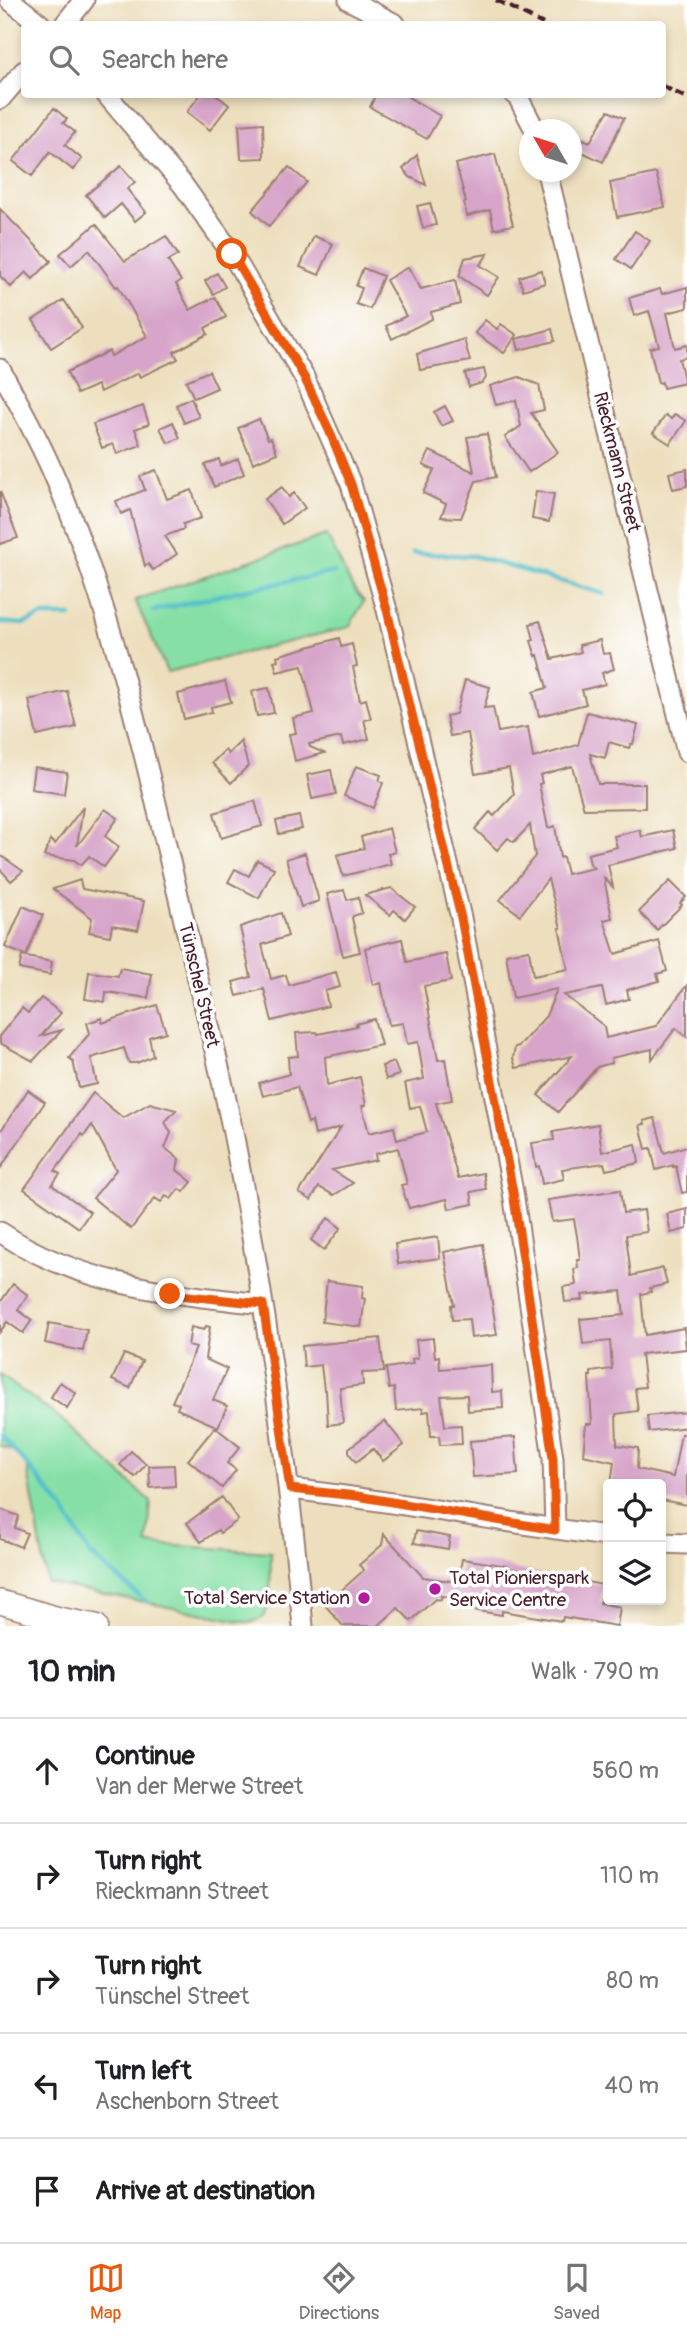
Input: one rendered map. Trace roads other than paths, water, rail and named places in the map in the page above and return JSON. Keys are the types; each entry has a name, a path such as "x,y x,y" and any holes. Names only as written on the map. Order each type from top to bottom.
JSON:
{"street":[{"path":"10,0 36,21"},
{"path":"67,21 84,0"},
{"path":"349,0 389,21"},
{"path":"0,99 21,74"},
{"path":"109,98 183,185 232,254 304,377 351,484 387,610 461,918 513,1192 553,1458 555,1530"},
{"path":"517,98 530,119"},
{"name":"Rieckmann Street","path":"549,182 687,752"},
{"name":"Tünschel Street","path":"0,369 51,468 73,522 124,676 143,748 236,1145 290,1489 303,1626"},
{"path":"0,1232 54,1263 100,1279 170,1294 263,1304"},
{"path":"290,1489 357,1496 555,1530 603,1535"},
{"path":"666,1543 687,1544"},
{"path":"0,1602 59,1619 96,1626"}],"waterway":[{"path":"413,553 474,556 604,594"},
{"path":"153,611 334,572"},
{"path":"0,622 23,624 42,616 71,616"},
{"path":"0,1435 62,1507 90,1554 145,1601"}],"railway":[{"path":"496,0 537,21"},
{"path":"666,88 687,98"}],"place":[{"name":"Total Pionierspark Service Centre","path":"435,1589"},
{"name":"Total Service Station","path":"364,1598"}]}
